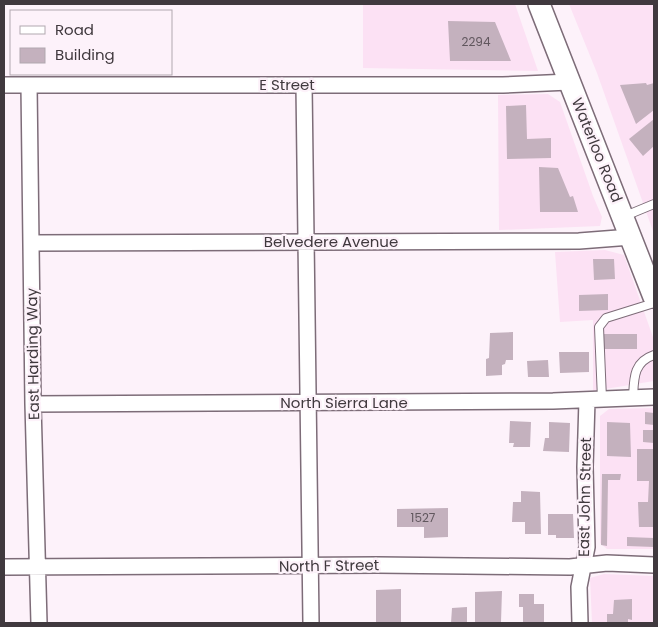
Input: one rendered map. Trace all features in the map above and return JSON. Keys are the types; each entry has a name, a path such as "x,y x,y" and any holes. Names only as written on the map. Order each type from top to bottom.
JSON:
{"main road":[{"name":"Waterloo Road","path":"539,4 654,297"}],"street":[{"name":"E Street","path":"4,85 503,85 569,82"},
{"name":"East Harding Way","path":"29,85 33,404 39,623"},
{"path":"304,85 312,566 311,623"},
{"name":"Belvedere Avenue","path":"31,244 579,241 631,237"},
{"name":"North Sierra Lane","path":"33,404 594,400 654,397"},
{"name":"East John Street","path":"580,623 579,587 587,547 585,467 594,400"},
{"name":"North F Street","path":"4,567 570,566 607,563 654,565"}],"lane":[{"path":"623,217 654,204"},
{"path":"594,400 599,327 602,321 606,318 654,303"},
{"path":"633,398 636,370 647,357 654,355"}],"shaded area":[{"path":"363,4 515,4 538,71 363,68"},
{"path":"569,4 654,4 654,234 597,73"},
{"path":"548,94 560,102 602,217 600,226 499,230 498,95"},
{"path":"605,250 624,255 654,340 654,381 593,391 593,320 560,322 555,252"},
{"path":"654,408 654,549 607,549 600,543 600,416 609,409"},
{"path":"604,574 654,576 654,623 592,623 590,578"}],"building":[{"path":"448,21 495,22 511,61 450,61"},
{"path":"646,83 647,85 654,83 654,110 636,124 620,85"},
{"path":"526,105 527,139 551,138 551,158 507,159 506,106"},
{"path":"654,119 654,146 643,156 629,139"},
{"path":"539,167 558,168 570,197 573,196 578,212 540,212"},
{"path":"593,259 614,259 615,279 594,280"},
{"path":"608,294 608,310 579,311 579,295"},
{"path":"513,332 513,360 506,360 505,364 502,365 502,375 486,376 486,359 489,358 490,333"},
{"path":"604,334 637,334 637,349 604,349"},
{"path":"559,352 589,352 589,372 560,373"},
{"path":"548,360 549,377 528,377 527,361"},
{"path":"645,412 654,413 654,425 645,424"},
{"path":"510,421 531,422 530,447 513,447 514,443 509,443"},
{"path":"549,422 570,423 569,452 543,451 545,438 549,438"},
{"path":"607,422 630,423 631,457 607,456"},
{"path":"643,430 654,430 654,443 643,442"},
{"path":"637,449 654,449 654,527 639,527 638,502 648,502 649,481 637,481"},
{"path":"602,474 621,474 620,480 608,480 607,546 601,545"},
{"path":"521,491 540,492 541,534 525,534 525,522 512,522 513,502 521,502"},
{"path":"448,508 448,537 424,538 424,527 397,527 397,509"},
{"path":"548,514 573,514 574,538 556,538 556,535 548,535"},
{"path":"627,537 654,538 654,547 627,546"},
{"path":"401,589 401,623 376,623 376,590"},
{"path":"502,591 501,622 475,622 475,592"},
{"path":"519,594 534,594 534,604 544,604 544,623 523,623 523,607 519,607"},
{"path":"632,599 632,620 628,619 628,623 607,623 607,614 613,614 614,600"},
{"path":"467,607 467,623 451,623 452,608"}]}
